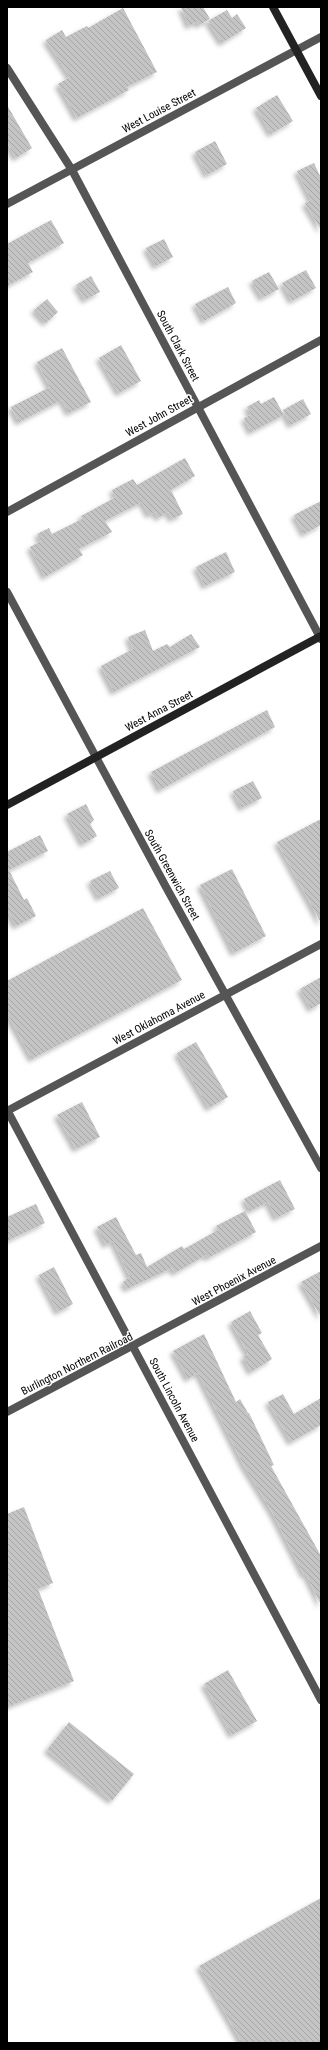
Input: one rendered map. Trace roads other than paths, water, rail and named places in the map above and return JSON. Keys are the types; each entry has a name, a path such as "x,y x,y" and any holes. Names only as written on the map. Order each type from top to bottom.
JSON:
{"main road":[{"path":"273,7 321,96"},
{"name":"West Anna Street","path":"7,805 321,638"}],"street":[{"name":"West Louise Street","path":"7,204 321,38"},
{"name":"South Clark Street","path":"7,68 72,170 321,638"},
{"name":"West John Street","path":"7,512 321,340"},
{"name":"South Greenwich Street","path":"7,592 225,995 321,1168"},
{"name":"West Oklahoma Avenue","path":"7,1111 321,944"},
{"name":"South Lincoln Avenue","path":"7,1111 321,1700"},
{"name":"West Phoenix Avenue","path":"158,1334 321,1246"},
{"name":"Burlington Northern Railroad","path":"7,1412 158,1334"}]}
